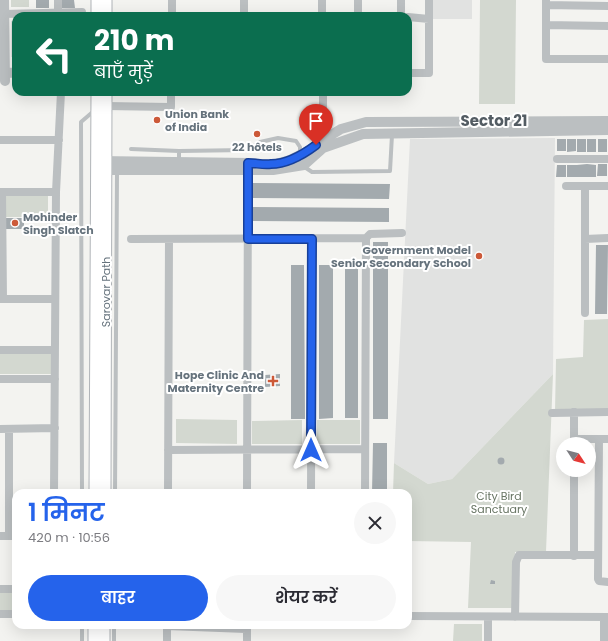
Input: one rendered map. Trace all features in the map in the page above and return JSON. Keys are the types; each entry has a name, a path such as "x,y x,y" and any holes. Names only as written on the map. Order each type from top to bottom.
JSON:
{"main road":[{"path":"97,0 97,12"},
{"path":"106,0 106,12"},
{"name":"Sarovar Path","path":"97,96 101,107 106,145 101,166 106,191 105,489"},
{"name":"Sarovar Path","path":"94,489 101,107 105,96"},
{"path":"94,629 94,641"},
{"path":"104,629 104,641"}],"street":[{"path":"3,77 2,28 4,0"},
{"path":"58,0 58,12"},
{"path":"172,0 172,12"},
{"path":"244,0 244,12"},
{"path":"322,0 322,12"},
{"path":"358,0 358,12"},
{"path":"401,0 401,12"},
{"path":"412,73 429,73 429,0"},
{"path":"607,4 546,3 546,59 608,58"},
{"path":"4,14 12,14"},
{"path":"412,17 429,19"},
{"path":"546,24 608,26"},
{"path":"54,489 56,192 61,96"},
{"path":"101,107 171,107 171,96"},
{"path":"323,96 323,144"},
{"path":"248,167 273,170 304,165 323,144 341,129 366,122 608,121"},
{"path":"101,166 122,168 248,167 272,165 290,160 323,144 363,134 392,135 608,130"},
{"path":"0,140 59,140"},
{"path":"106,145 122,168"},
{"path":"557,159 608,159"},
{"path":"247,489 248,167"},
{"path":"106,191 112,179 122,168"},
{"path":"566,186 608,186"},
{"path":"585,186 585,313"},
{"path":"55,299 2,299 1,192 56,192"},
{"path":"131,239 366,238 370,234 402,233"},
{"path":"365,489 366,238"},
{"path":"585,239 608,238"},
{"path":"168,489 169,239"},
{"path":"311,489 312,239"},
{"path":"0,350 55,350"},
{"path":"0,379 55,379"},
{"path":"552,412 608,412"},
{"path":"574,412 574,437"},
{"path":"0,429 55,428"},
{"path":"0,536 12,536 9,429"},
{"path":"596,439 608,439"},
{"path":"599,439 598,581 608,582"},
{"path":"168,450 365,449"},
{"path":"574,477 574,556"},
{"path":"515,617 516,562 519,555 598,555"},
{"path":"0,589 12,589"},
{"path":"0,614 12,614"},
{"path":"412,616 606,616 604,641"},
{"path":"488,617 488,641"},
{"path":"167,629 167,641"},
{"path":"246,641 247,629"}],"lane":[{"path":"82,489 81,122 101,107"},
{"path":"131,149 179,151 246,150 260,142 278,138 296,141 300,147 300,155 304,165 312,172 390,170 392,135"},
{"path":"178,167 179,151"},
{"path":"115,489 122,168"},
{"path":"82,629 82,641"},
{"path":"114,629 114,641"}],"shaded area":[{"path":"432,0 472,0 472,19 432,19"},
{"path":"11,21 12,21 12,57"},
{"name":"Government Model Senior Secondary School","path":"555,138 553,374 452,479 428,484 394,463 410,139"}],"green space":[{"path":"11,0 29,0 29,7 11,7"},
{"path":"480,0 516,0 515,104 479,104"},
{"path":"5,195 48,195 48,217 5,217"},
{"path":"608,319 608,410 555,412 556,359 583,357 584,320"},
{"path":"0,352 52,352 52,374 0,374"},
{"name":"City Bird Sanctuary","path":"553,374 546,552 515,552 514,608 468,608 471,542 412,541 412,489 393,489 394,463 428,484 452,479"},
{"path":"176,419 237,420 237,444 176,443"},
{"path":"302,420 302,444 252,444 252,421"},
{"path":"317,420 360,420 360,444 317,444"},
{"path":"0,590 12,590 12,612 0,612"},
{"path":"454,624 482,624 482,641 453,641"}],"building":[{"path":"36,0 49,0 49,8 36,8"},
{"path":"61,0 74,0 75,8 61,8"},
{"path":"557,139 566,139 566,151 557,151"},
{"path":"567,139 576,139 576,151 567,152"},
{"path":"577,139 586,139 586,152 577,152"},
{"path":"587,139 596,139 596,152 587,152"},
{"path":"598,139 607,139 607,152 598,152"},
{"path":"598,164 607,164 607,176 597,176"},
{"path":"557,165 566,165 566,177 556,177"},
{"path":"567,165 577,165 577,177 567,177"},
{"path":"577,165 596,165 596,177 577,177"},
{"path":"252,183 390,184 389,199 252,198"},
{"path":"251,207 389,208 389,222 251,221"},
{"name":"Mohinder Singh Slatch","path":"5,218 24,218 24,229 5,229"},
{"path":"373,242 388,242 388,254 373,255"},
{"path":"596,245 608,245 607,314 595,314"},
{"path":"373,256 388,256 388,419 373,419"},
{"path":"291,265 304,265 305,419 291,419"},
{"path":"319,265 333,265 333,418 319,419"},
{"path":"345,265 358,265 358,418 345,418"},
{"path":"280,374 280,386 265,387 265,375"},
{"path":"373,443 387,443 387,489 372,489"},
{"path":"501,458 504,461 501,464 498,461"},
{"path":"491,580 495,581 495,584 490,584"}],"place":[{"name":"Union Bank of India","path":"157,120"},
{"name":"22 hôtels","path":"257,134"},
{"name":"Mohinder Singh Slatch","path":"15,223"},
{"name":"Government Model Senior Secondary School","path":"479,256"},
{"name":"Hope Clinic And Maternity Centre","path":"273,381"}],"district":[{"name":"Sector 21","path":"494,121"}],"route":[{"path":"311,450 312,239 248,239 248,163 272,165 290,160 310,150 316,145"}]}
